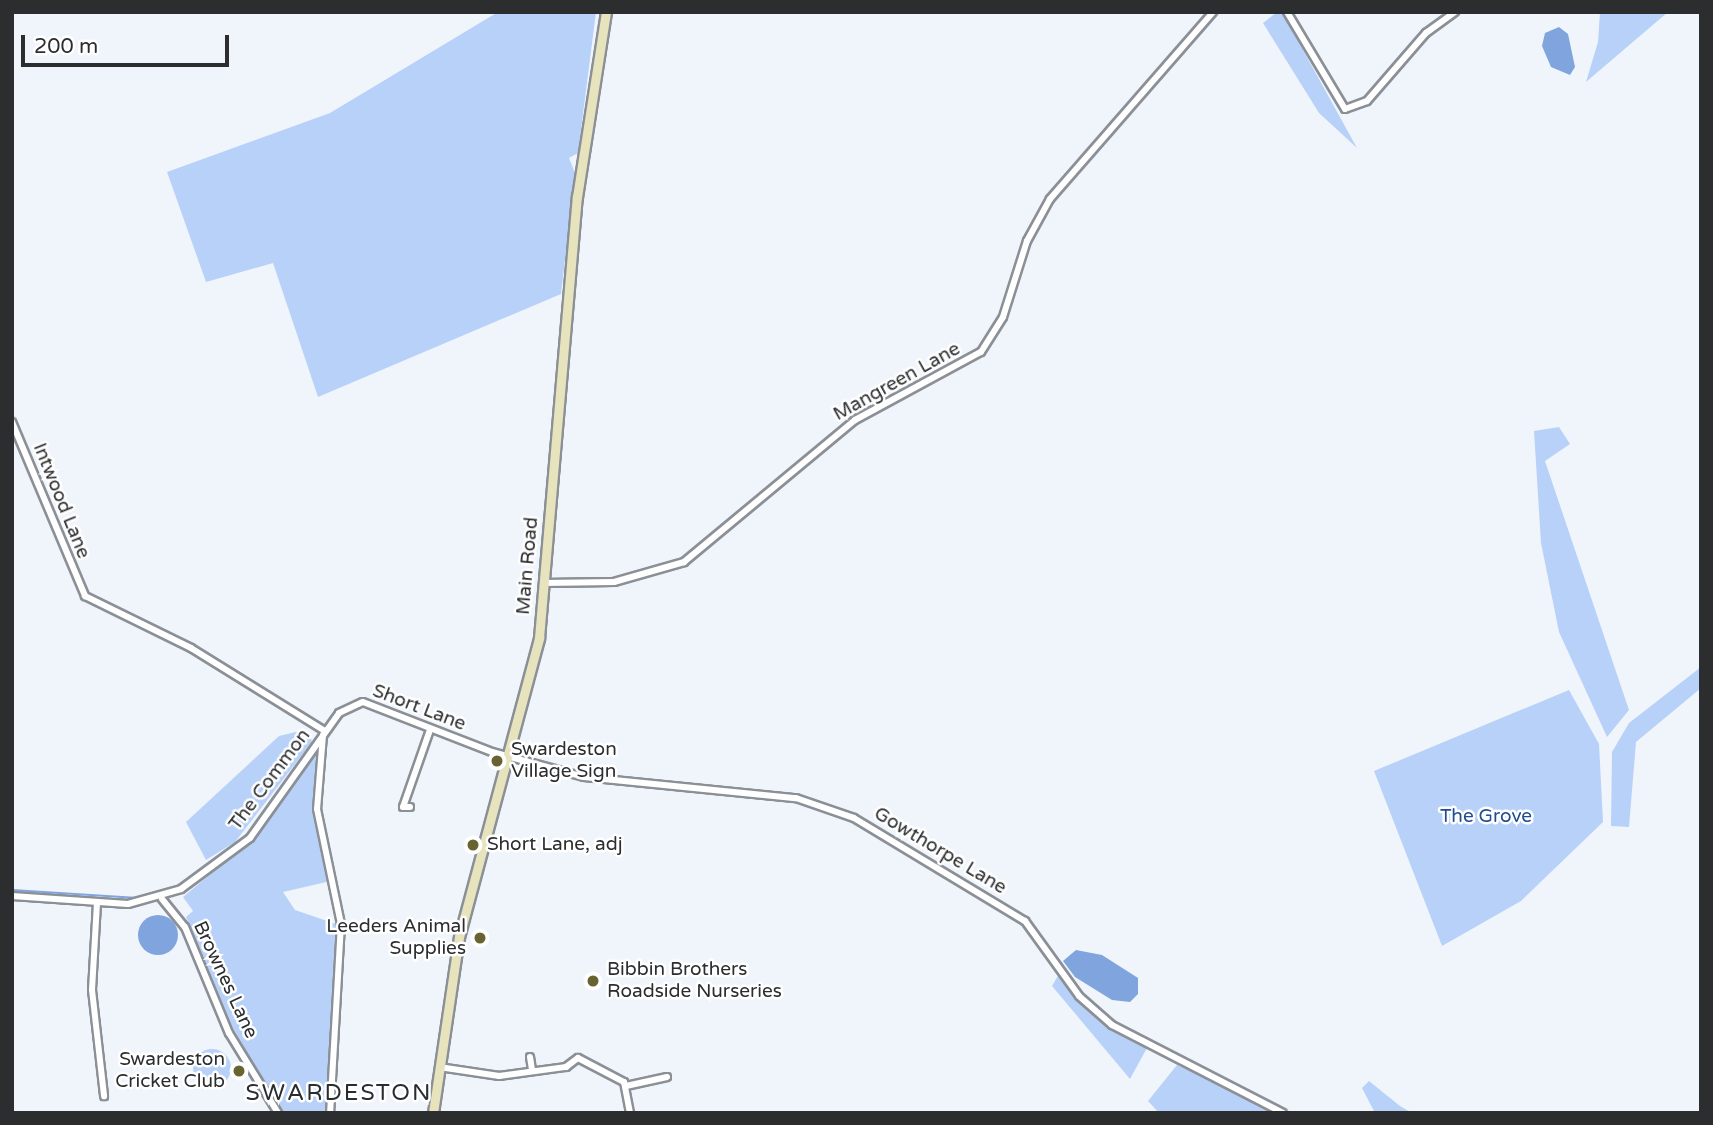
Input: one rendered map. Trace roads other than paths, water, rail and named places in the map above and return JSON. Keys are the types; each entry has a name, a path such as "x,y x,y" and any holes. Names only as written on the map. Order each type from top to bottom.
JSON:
{"main road":[{"name":"Main Road","path":"433,1113 459,937 512,757 539,638 577,197 606,12"}],"street":[{"name":"Mangreen Lane","path":"543,583 614,582 684,562 855,419 981,352 1003,317 1027,241 1062,181 1213,12"},
{"path":"1287,12 1345,109 1367,101 1426,33 1455,12"},
{"name":"Intwood Lane","path":"12,422 79,591"},
{"name":"The Common","path":"79,591 191,648 324,733 250,838 162,899"},
{"name":"Short Lane","path":"324,733 345,707 359,702 430,730 512,757"},
{"path":"403,808 430,730"},
{"path":"324,733 317,808 341,924 330,1113"},
{"name":"Gowthorpe Lane","path":"512,757 607,782 796,798 854,818 1025,921 1079,996 1112,1025 1283,1113"},
{"path":"12,895 97,903 162,899"},
{"name":"Brownes Lane","path":"162,899 185,927 229,1033 278,1113"},
{"path":"97,903 92,990 104,1096"},
{"path":"530,1057 532,1069"},
{"path":"439,1067 492,1076 532,1069 566,1067 578,1058 626,1086 667,1077"},
{"path":"626,1086 630,1113"}],"waterway":[{"path":"12,890 138,898"}],"place":[{"name":"Swardeston Village Sign","path":"497,761"},
{"name":"Short Lane, adj","path":"473,845"},
{"name":"Leeders Animal Supplies","path":"480,938"},
{"name":"Bibbin Brothers Roadside Nurseries","path":"593,981"},
{"name":"Swardeston Cricket Club","path":"239,1071"}],"district":[{"name":"SWARDESTON","path":"339,1093"}],"park label":[{"name":"The Grove","path":"1486,817"}]}
